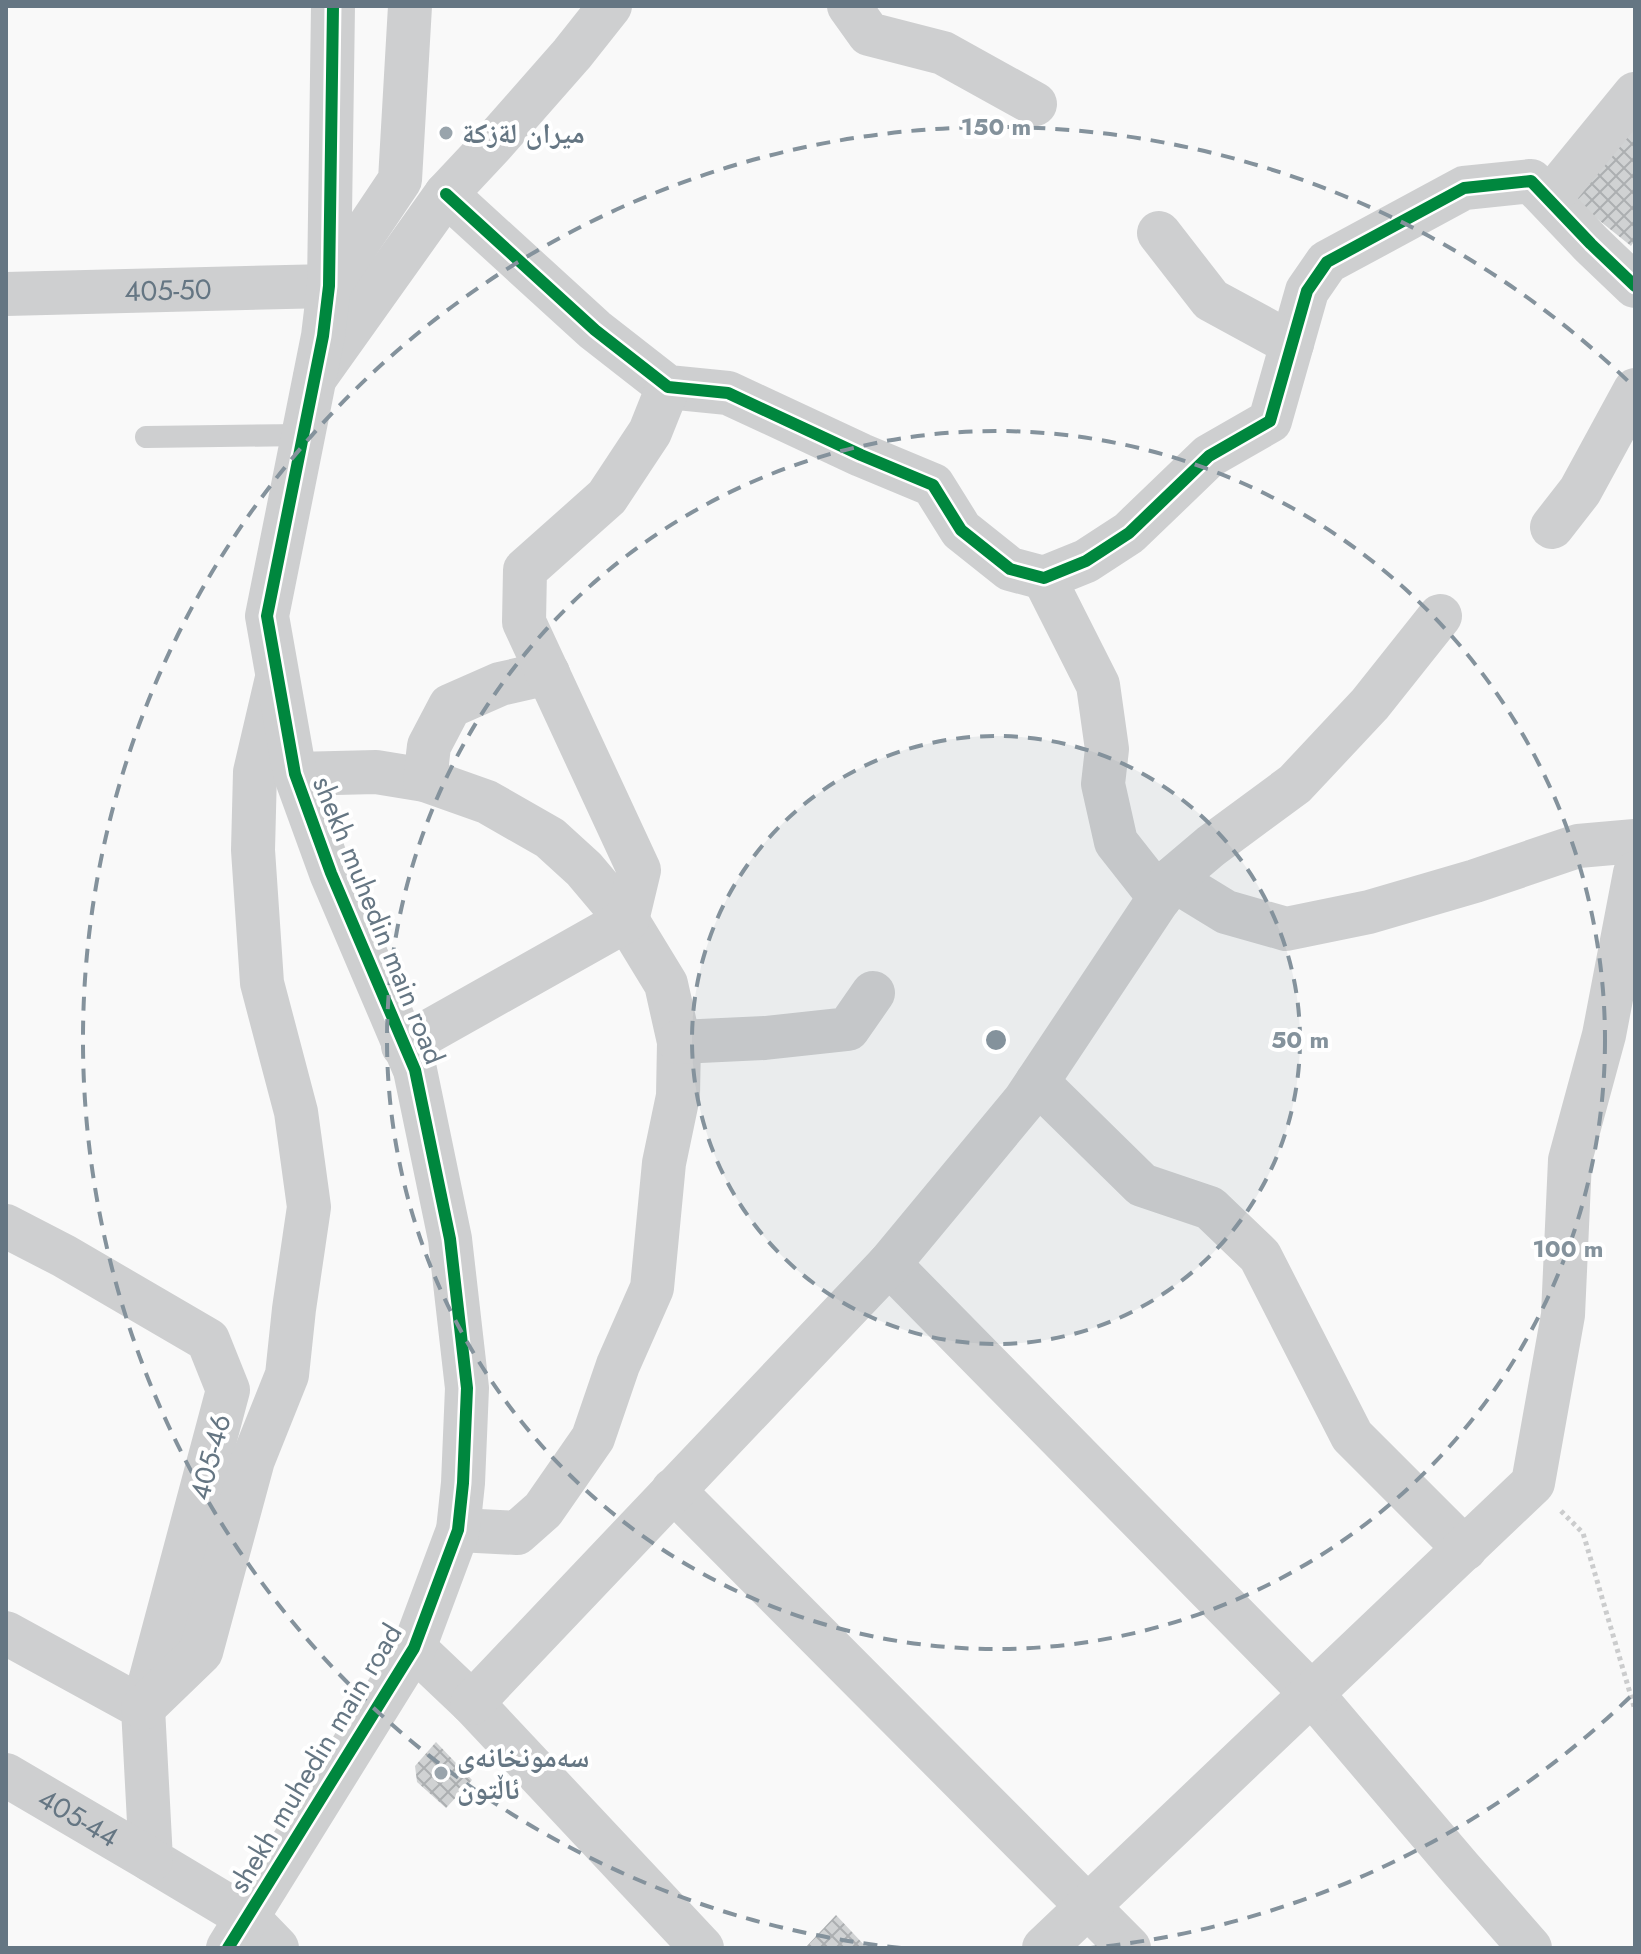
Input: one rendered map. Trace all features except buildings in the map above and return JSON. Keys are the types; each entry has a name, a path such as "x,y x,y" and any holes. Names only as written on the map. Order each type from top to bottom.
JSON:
{"street":[{"name":"shekh muhedin main road","path":"251,1938 414,1648 458,1530 464,1467 467,1388 450,1239 415,1070 331,873 295,774 267,616 323,336 329,286 333,6"},
{"path":"329,286 400,180 410,6"},
{"path":"315,378 446,194 572,54 610,6"},
{"path":"849,6 869,34 943,53 1035,104"},
{"path":"1549,199 1635,94"},
{"path":"446,194 595,330 668,387 728,393 933,485 961,530 1010,569 1044,578 1086,561 1129,533 1209,456 1270,421 1307,291 1327,262 1464,188 1531,181 1635,286"},
{"path":"1159,233 1211,300 1292,344"},
{"name":"405-50","path":"6,294 329,286"},
{"path":"403,1046 627,920 639,870 524,622 525,570 607,497 650,432 668,387"},
{"path":"1552,527 1580,491 1635,390"},
{"path":"1044,578 1098,685 1107,749 1103,784 1116,842 1166,889 1226,912 1286,929 1369,912 1578,846 1635,841"},
{"path":"472,1703 889,1264 1025,1100 1166,889 1211,846 1295,784 1370,704 1440,616"},
{"path":"425,780 429,746 450,706 500,684 548,673"},
{"path":"6,1633 143,1708 201,1652 253,1460 287,1375 309,1207 296,1112 262,983 253,850 255,772 277,678"},
{"path":"295,774 376,772 425,780 487,802 550,838 584,869 627,920 666,984 679,1042 678,1096 664,1163 652,1288 618,1365 593,1438 543,1510 517,1533 458,1530"},
{"path":"1044,1948 1533,1483 1563,1315 1570,1160 1620,1038 1635,873"},
{"path":"679,1042 765,1038 848,1029 873,993"},
{"path":"1037,1082 1142,1185 1210,1208 1260,1256 1352,1436 1465,1549"},
{"name":"405-46","path":"6,1226 208,1340 228,1390 143,1708 151,1860"},
{"path":"889,1264 1312,1694 1530,1948"},
{"path":"673,1490 1129,1948"},
{"path":"414,1648 472,1703 702,1948"},
{"name":"405-44","path":"6,1775 151,1860 251,1938"}],"lane":[{"path":"146,437 303,435"}],"path":[{"path":"1533,1483 1583,1533 1635,1710"}],"cycle path":[{"path":"228,1948 414,1648 458,1530 463,1483 467,1388 450,1239 415,1070 331,873 295,774 267,616 323,336 329,286 333,6"},
{"path":"446,194 595,330 668,387 728,393 933,485 961,530 1010,569 1044,578 1086,561 1129,533 1209,456 1270,421 1307,291 1327,262 1464,188 1531,181 1635,286"}],"place":[{"name":"ميران لةزكة","path":"446,133"},
{"name":"سەمونخانەی ئاڵتون","path":"441,1773"}]}
